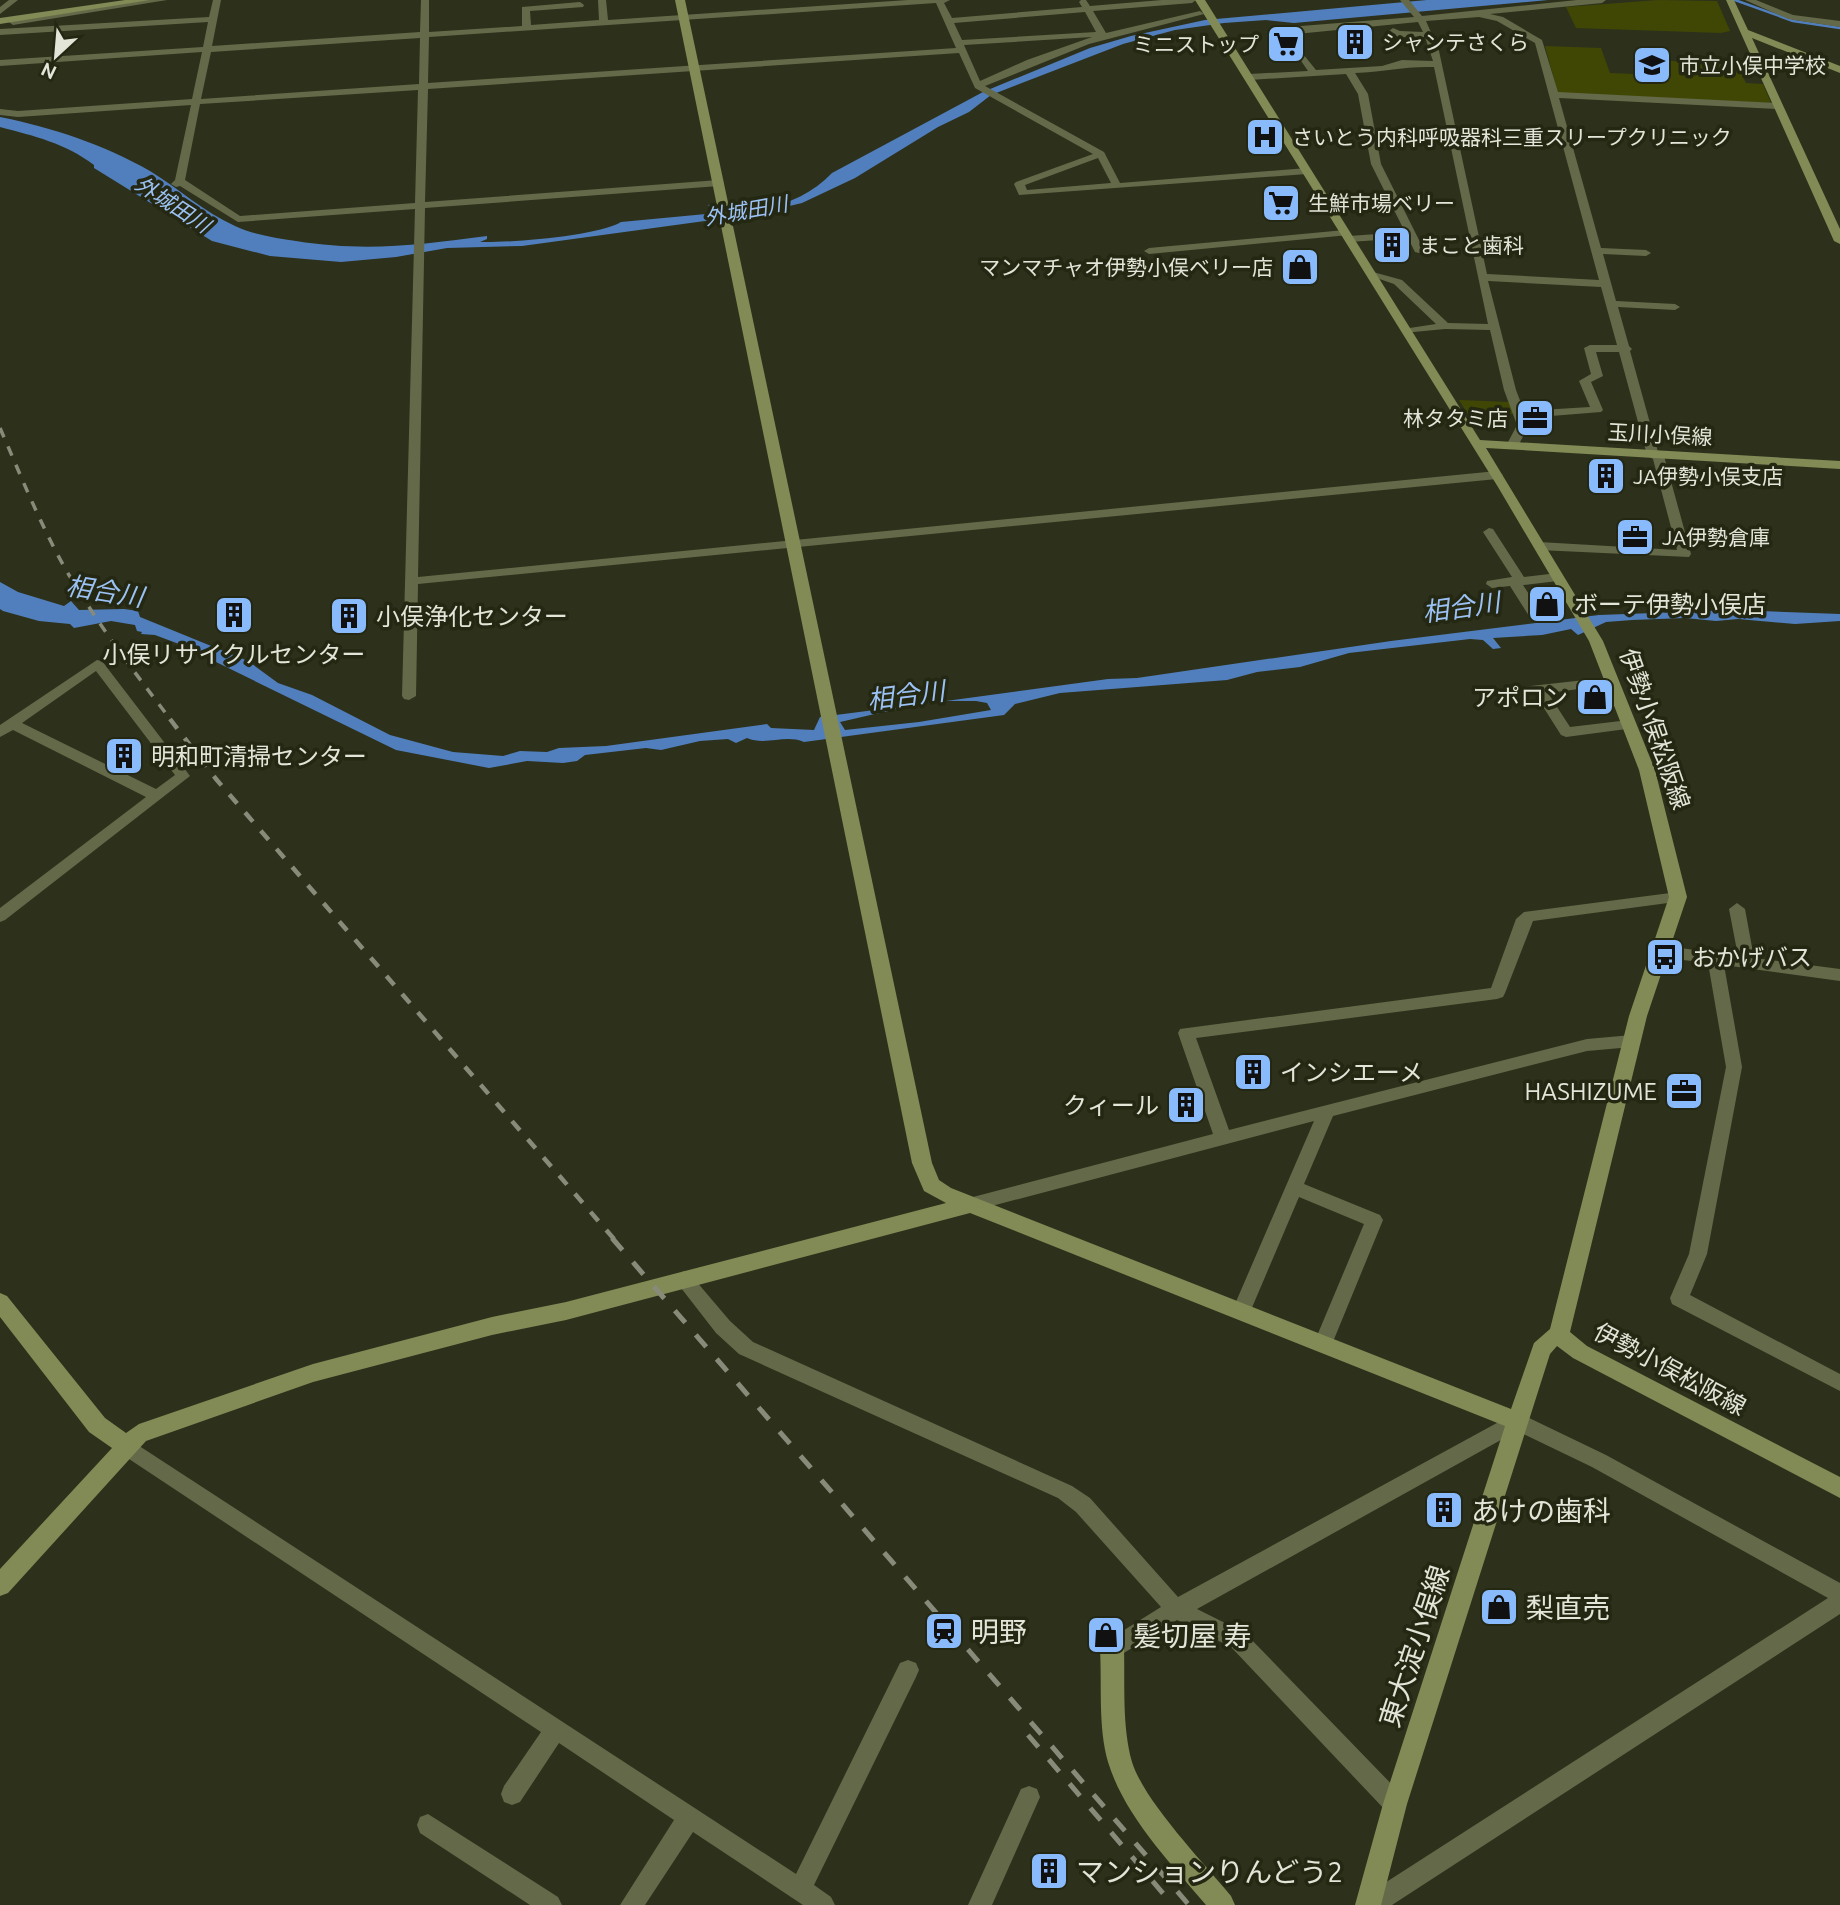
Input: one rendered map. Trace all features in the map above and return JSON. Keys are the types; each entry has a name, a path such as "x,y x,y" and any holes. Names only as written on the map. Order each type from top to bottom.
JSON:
{"street":[{"path":"0,11 14,0"},
{"path":"0,21 123,0"},
{"path":"0,21 145,0"},
{"path":"0,21 163,0"},
{"path":"217,0 178,183 238,219 719,183"},
{"path":"409,696 425,0"},
{"path":"602,0 604,23"},
{"path":"680,0 825,707 872,915 922,1163 930,1185 944,1194 1517,1421 1598,1461 1840,1594"},
{"path":"793,0 796,10"},
{"path":"939,0 979,86 1101,153 1117,186"},
{"path":"0,63 946,0"},
{"path":"949,20 1084,4 1192,0"},
{"name":"伊勢小俣松阪線","path":"1200,0 1204,13 1223,36 1249,77 1477,444 1505,466 1539,546 1596,641 1647,770 1678,897 1632,1041 1559,1335 1568,1345 1613,1370 1840,1488"},
{"path":"1404,0 1422,19 1438,64 1494,327 1510,390 1521,415 1523,425 1505,466"},
{"path":"1276,33 1340,24 1479,14 1602,0"},
{"path":"1730,0 1840,241"},
{"path":"1749,0 1791,17 1840,24"},
{"path":"1084,4 1104,35"},
{"path":"527,29 525,9 580,5"},
{"path":"979,86 1031,60 1104,35 1204,13"},
{"path":"1479,14 1500,19 1539,42 1685,554 1539,546"},
{"path":"0,32 213,19"},
{"path":"1393,31 1398,34 1429,35"},
{"path":"1745,32 1840,70"},
{"path":"0,112 19,114 422,87 1104,35"},
{"path":"1299,52 1313,72"},
{"path":"1249,77 1384,69 1402,63 1438,64"},
{"path":"1349,71 1363,94 1376,164 1419,250"},
{"path":"1554,95 1777,106"},
{"path":"1101,153 1019,184 1023,193 1307,171"},
{"path":"1149,251 1347,236 1411,235"},
{"path":"1598,251 1646,253"},
{"path":"1373,275 1398,282 1445,326"},
{"path":"1482,276 1607,284"},
{"path":"1613,304 1675,307"},
{"path":"1407,331 1445,326 1494,327"},
{"path":"1521,415 1597,410 1585,381 1597,376 1590,348 1626,349"},
{"path":"1477,444 1505,466"},
{"name":"玉川小俣線","path":"1505,466 1516,449 1530,447 1840,465"},
{"path":"412,581 1505,466"},
{"path":"1489,532 1518,577 1516,581 1534,612"},
{"path":"1492,584 1558,577"},
{"path":"0,916 183,776 97,664 6,728"},
{"path":"1506,694 1612,681"},
{"path":"1539,690 1566,732 1629,725"},
{"path":"6,728 157,796"},
{"path":"1223,1137 1186,1033 1497,993 1524,919 1529,916 1678,897"},
{"path":"1737,909 1747,964"},
{"path":"1659,951 1840,975"},
{"path":"1715,960 1734,1067 1698,1254 1679,1298 1840,1382"},
{"path":"0,1585 139,1434 313,1373 492,1326 566,1311 1223,1137 1587,1045 1632,1041"},
{"path":"1241,1311 1327,1111"},
{"path":"1294,1187 1374,1220 1323,1343"},
{"path":"684,1279 723,1326 746,1348 1065,1492 1083,1504 1176,1609 1238,1640 1395,1804"},
{"path":"0,1302 97,1425 127,1447 823,1905"},
{"name":"東大淀小俣線","path":"1370,1905 1395,1804 1517,1421 1541,1349 1550,1339 1559,1335"},
{"path":"1222,1905 1141,1801 1121,1764 1116,1735 1112,1649 1176,1609 1517,1421"},
{"path":"1370,1905 1840,1602"},
{"path":"800,1889 908,1670"},
{"path":"512,1794 556,1728"},
{"path":"980,1905 1029,1797"},
{"path":"632,1905 690,1816"},
{"path":"428,1825 550,1905"}],"green space":[{"path":"1658,0 1717,1 1730,31 1721,33 1576,28 1566,7"},
{"path":"1545,46 1601,48 1610,73 1656,75 1650,60 1736,64 1746,83 1763,84 1771,103 1558,94"},
{"path":"1459,400 1509,402 1514,414 1467,413"}],"water":[{"name":"外城田川","path":"1427,0 1548,0 1294,23 1266,20 1224,23 1175,30 1123,44 991,95 969,112 938,127 855,178 802,203 756,214 522,246 447,248 396,257 341,262 270,256 212,241 94,168 94,165 72,151 49,141 0,127 0,117 39,126 96,145 150,171 224,220 265,236 369,247 487,236 487,239 480,242 531,240 594,231 621,222 706,214 711,208 708,205 730,211 747,211 787,202 811,190 832,173 983,92 1090,48 1131,36 1205,20"},
{"path":"0,582 18,592 64,606 71,601 79,610 138,611 140,617 248,661 278,683 312,695 390,735 453,752 503,756 520,751 547,752 559,748 606,746 767,724 771,728 814,730 820,717 914,705 840,722 845,730 919,722 991,710 987,703 946,701 1108,679 1137,678 1391,641 1599,615 1735,610 1840,614 1840,621 1795,624 1685,618 1606,622 1578,635 1571,629 1542,635 1493,638 1501,648 1493,649 1483,640 1470,639 1349,653 1300,667 1257,672 1227,680 1060,693 1015,704 1004,715 804,742 747,738 736,743 728,739 700,741 661,750 646,748 585,755 577,761 563,763 527,761 489,768 396,750 179,644 155,635 141,634 135,625 111,621 74,628 70,624 39,621 3,611 0,609"}],"waterway":[{"path":"1735,0 1793,21 1840,28"}],"railway":[{"path":"0,428 39,518 66,570 103,628 171,720"},
{"path":"170,719 216,779 614,1239"},
{"path":"612,1238 1189,1905"},
{"path":"1028,1735 1173,1905"}],"place":[{"name":"シャンテさくら","path":"1355,42"},
{"name":"ミニストップ","path":"1286,44"},
{"name":"市立小俣中学校","path":"1652,65"},
{"name":"さいとう内科呼吸器科三重スリープクリニック","path":"1265,137"},
{"name":"生鮮市場ベリー","path":"1281,203"},
{"name":"まこと歯科","path":"1392,245"},
{"name":"マンマチャオ伊勢小俣ベリー店","path":"1300,267"},
{"name":"林タタミ店","path":"1535,418"},
{"name":"JA伊勢小俣支店","path":"1606,476"},
{"name":"JA伊勢倉庫","path":"1635,537"},
{"name":"ボーテ伊勢小俣店","path":"1547,604"},
{"name":"小俣リサイクルセンター","path":"234,615"},
{"name":"小俣浄化センター","path":"349,616"},
{"name":"アポロン","path":"1595,697"},
{"name":"明和町清掃センター","path":"124,756"},
{"name":"おかげバス","path":"1665,957"},
{"name":"インシエーメ","path":"1253,1072"},
{"name":"HASHIZUME","path":"1684,1091"},
{"name":"クィール","path":"1186,1105"},
{"name":"あけの歯科","path":"1444,1510"},
{"name":"梨直売","path":"1499,1607"},
{"name":"明野","path":"944,1631"},
{"name":"髪切屋 寿","path":"1106,1635"},
{"name":"マンションりんどう2","path":"1049,1871"}],"water label":[{"name":"相合川","path":"105,591"},
{"name":"相合川","path":"1461,607"},
{"name":"相合川","path":"906,695"}]}
